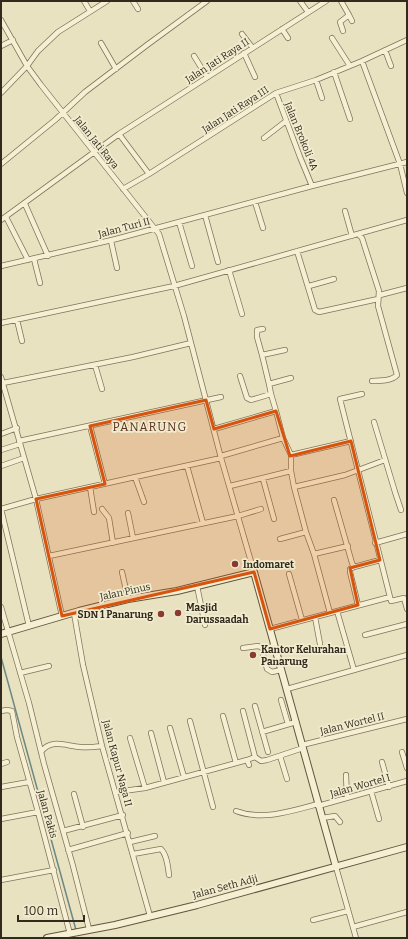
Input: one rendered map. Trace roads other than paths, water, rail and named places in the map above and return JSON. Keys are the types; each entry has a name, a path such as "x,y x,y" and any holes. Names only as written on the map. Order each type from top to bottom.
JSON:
{"street":[{"path":"84,1 90,11"},
{"path":"1,93 27,66 38,51 58,32 105,1"},
{"path":"133,1 138,9"},
{"path":"1,164 55,120 85,92 207,1"},
{"path":"300,1 308,12"},
{"name":"Jalan Jati Raya II","path":"1,220 25,204 119,134 326,1"},
{"path":"341,1 352,21"},
{"path":"343,31 340,22 349,15"},
{"name":"Jalan Jati Raya","path":"1,20 27,66 62,113 159,234 191,343 221,457 254,572"},
{"path":"282,29 288,38"},
{"path":"242,34 252,48"},
{"path":"332,38 350,66"},
{"path":"1,46 13,40"},
{"name":"Jalan Jati Raya III","path":"123,189 276,93 316,80 407,40"},
{"path":"101,43 116,69"},
{"path":"385,50 391,66"},
{"path":"244,53 255,77"},
{"path":"194,56 207,77"},
{"path":"362,61 400,164 407,193"},
{"path":"334,72 350,119"},
{"path":"316,80 322,98"},
{"name":"Jalan Brokoli 4A","path":"276,93 312,186"},
{"path":"264,138 286,121"},
{"path":"119,134 149,174"},
{"name":"Jalan Turi II","path":"1,266 111,241 154,228 407,162"},
{"path":"253,202 263,228"},
{"path":"25,204 48,256"},
{"path":"345,211 352,236"},
{"path":"205,215 218,262"},
{"path":"6,217 28,260"},
{"path":"1,323 174,286 407,220"},
{"path":"180,222 192,266"},
{"path":"358,234 362,238 379,297 378,306 397,375 390,379 372,381"},
{"path":"111,241 117,268"},
{"path":"298,251 315,310 319,312 379,297 407,288"},
{"path":"34,259 40,283"},
{"path":"229,270 242,314"},
{"path":"309,286 334,279"},
{"path":"17,320 22,341"},
{"path":"263,329 258,330 258,337 268,384 283,438 291,455 291,471 294,487 330,613"},
{"path":"3,383 95,365 191,343"},
{"path":"262,355 285,350"},
{"path":"95,365 102,390"},
{"path":"240,376 247,398 251,400 271,394"},
{"path":"1,377 17,428 19,443 36,499 62,616"},
{"path":"268,384 291,378"},
{"path":"362,394 340,399 375,543 391,601 405,597 407,609"},
{"path":"1,450 19,443 220,397"},
{"path":"214,429 276,411"},
{"path":"374,422 401,510"},
{"path":"90,426 105,484"},
{"path":"1,434 17,428"},
{"path":"29,626 1,509 36,499 187,466 283,438"},
{"path":"291,455 351,441"},
{"path":"1,466 24,458"},
{"path":"294,487 344,475 385,460"},
{"path":"187,466 203,523"},
{"path":"230,486 291,471"},
{"path":"135,477 144,502"},
{"path":"263,479 274,519"},
{"path":"90,487 94,512"},
{"path":"334,500 354,567"},
{"path":"102,509 109,518 113,542"},
{"path":"49,556 238,516 261,509"},
{"path":"128,513 133,538"},
{"path":"280,538 306,532"},
{"path":"375,543 407,534"},
{"path":"314,554 348,546"},
{"path":"358,606 350,569 380,560"},
{"path":"122,572 128,599"},
{"path":"254,572 356,938"},
{"name":"Jalan Pinus","path":"1,634 128,599 197,586 254,572"},
{"path":"289,574 302,620"},
{"path":"197,586 205,625"},
{"path":"270,629 390,597"},
{"path":"1,607 89,929"},
{"path":"337,611 354,670"},
{"name":"Jalan Kapur Naga II","path":"74,613 83,665 102,746 123,815 150,916"},
{"path":"315,617 320,644"},
{"path":"365,635 407,624"},
{"path":"243,648 258,646 263,648 275,646"},
{"path":"263,648 263,655 267,669 272,672 281,670"},
{"path":"286,689 407,655"},
{"path":"20,673 49,666"},
{"path":"281,700 288,724"},
{"path":"255,706 268,752"},
{"name":"Jalan Pakis","path":"1,712 7,710 12,711 29,782 71,933"},
{"path":"116,792 144,788 256,757 243,711"},
{"path":"223,716 236,763"},
{"name":"Jalan Wortel II","path":"256,757 261,761 280,756 302,746 407,719"},
{"path":"190,722 213,807"},
{"path":"262,732 296,722"},
{"path":"170,728 184,777"},
{"path":"150,733 164,782"},
{"path":"130,738 144,788"},
{"path":"41,752 44,747 52,743 81,748 102,746"},
{"path":"402,752 407,768"},
{"path":"280,756 287,780"},
{"path":"247,760 249,765"},
{"path":"1,764 7,762"},
{"path":"382,762 389,787"},
{"path":"346,774 347,798"},
{"name":"Jalan Wortel I","path":"236,811 247,815 267,815 293,811 389,787 407,781"},
{"path":"1,787 29,782"},
{"path":"372,791 379,819"},
{"path":"74,794 83,827"},
{"path":"1,819 38,812"},
{"path":"63,831 83,827 123,815"},
{"path":"322,818 335,816 340,822"},
{"path":"68,850 128,833"},
{"path":"130,842 155,836"},
{"name":"Jalan Seth Adji","path":"47,938 115,925 197,905 407,847"},
{"path":"133,854 161,849 166,859 169,875"},
{"path":"1,880 54,870"},
{"path":"313,920 348,911"},
{"path":"352,927 407,912"}],"waterway":[{"path":"1,657 76,930"}],"place":[{"name":"Indomaret","path":"235,564"},
{"name":"Masjid Darussaadah","path":"178,613"},
{"name":"SDN 1 Panarung","path":"161,614"},
{"name":"Kantor Kelurahan Panarung","path":"253,655"}],"district":[{"name":"PANARUNG","path":"150,427"}]}
